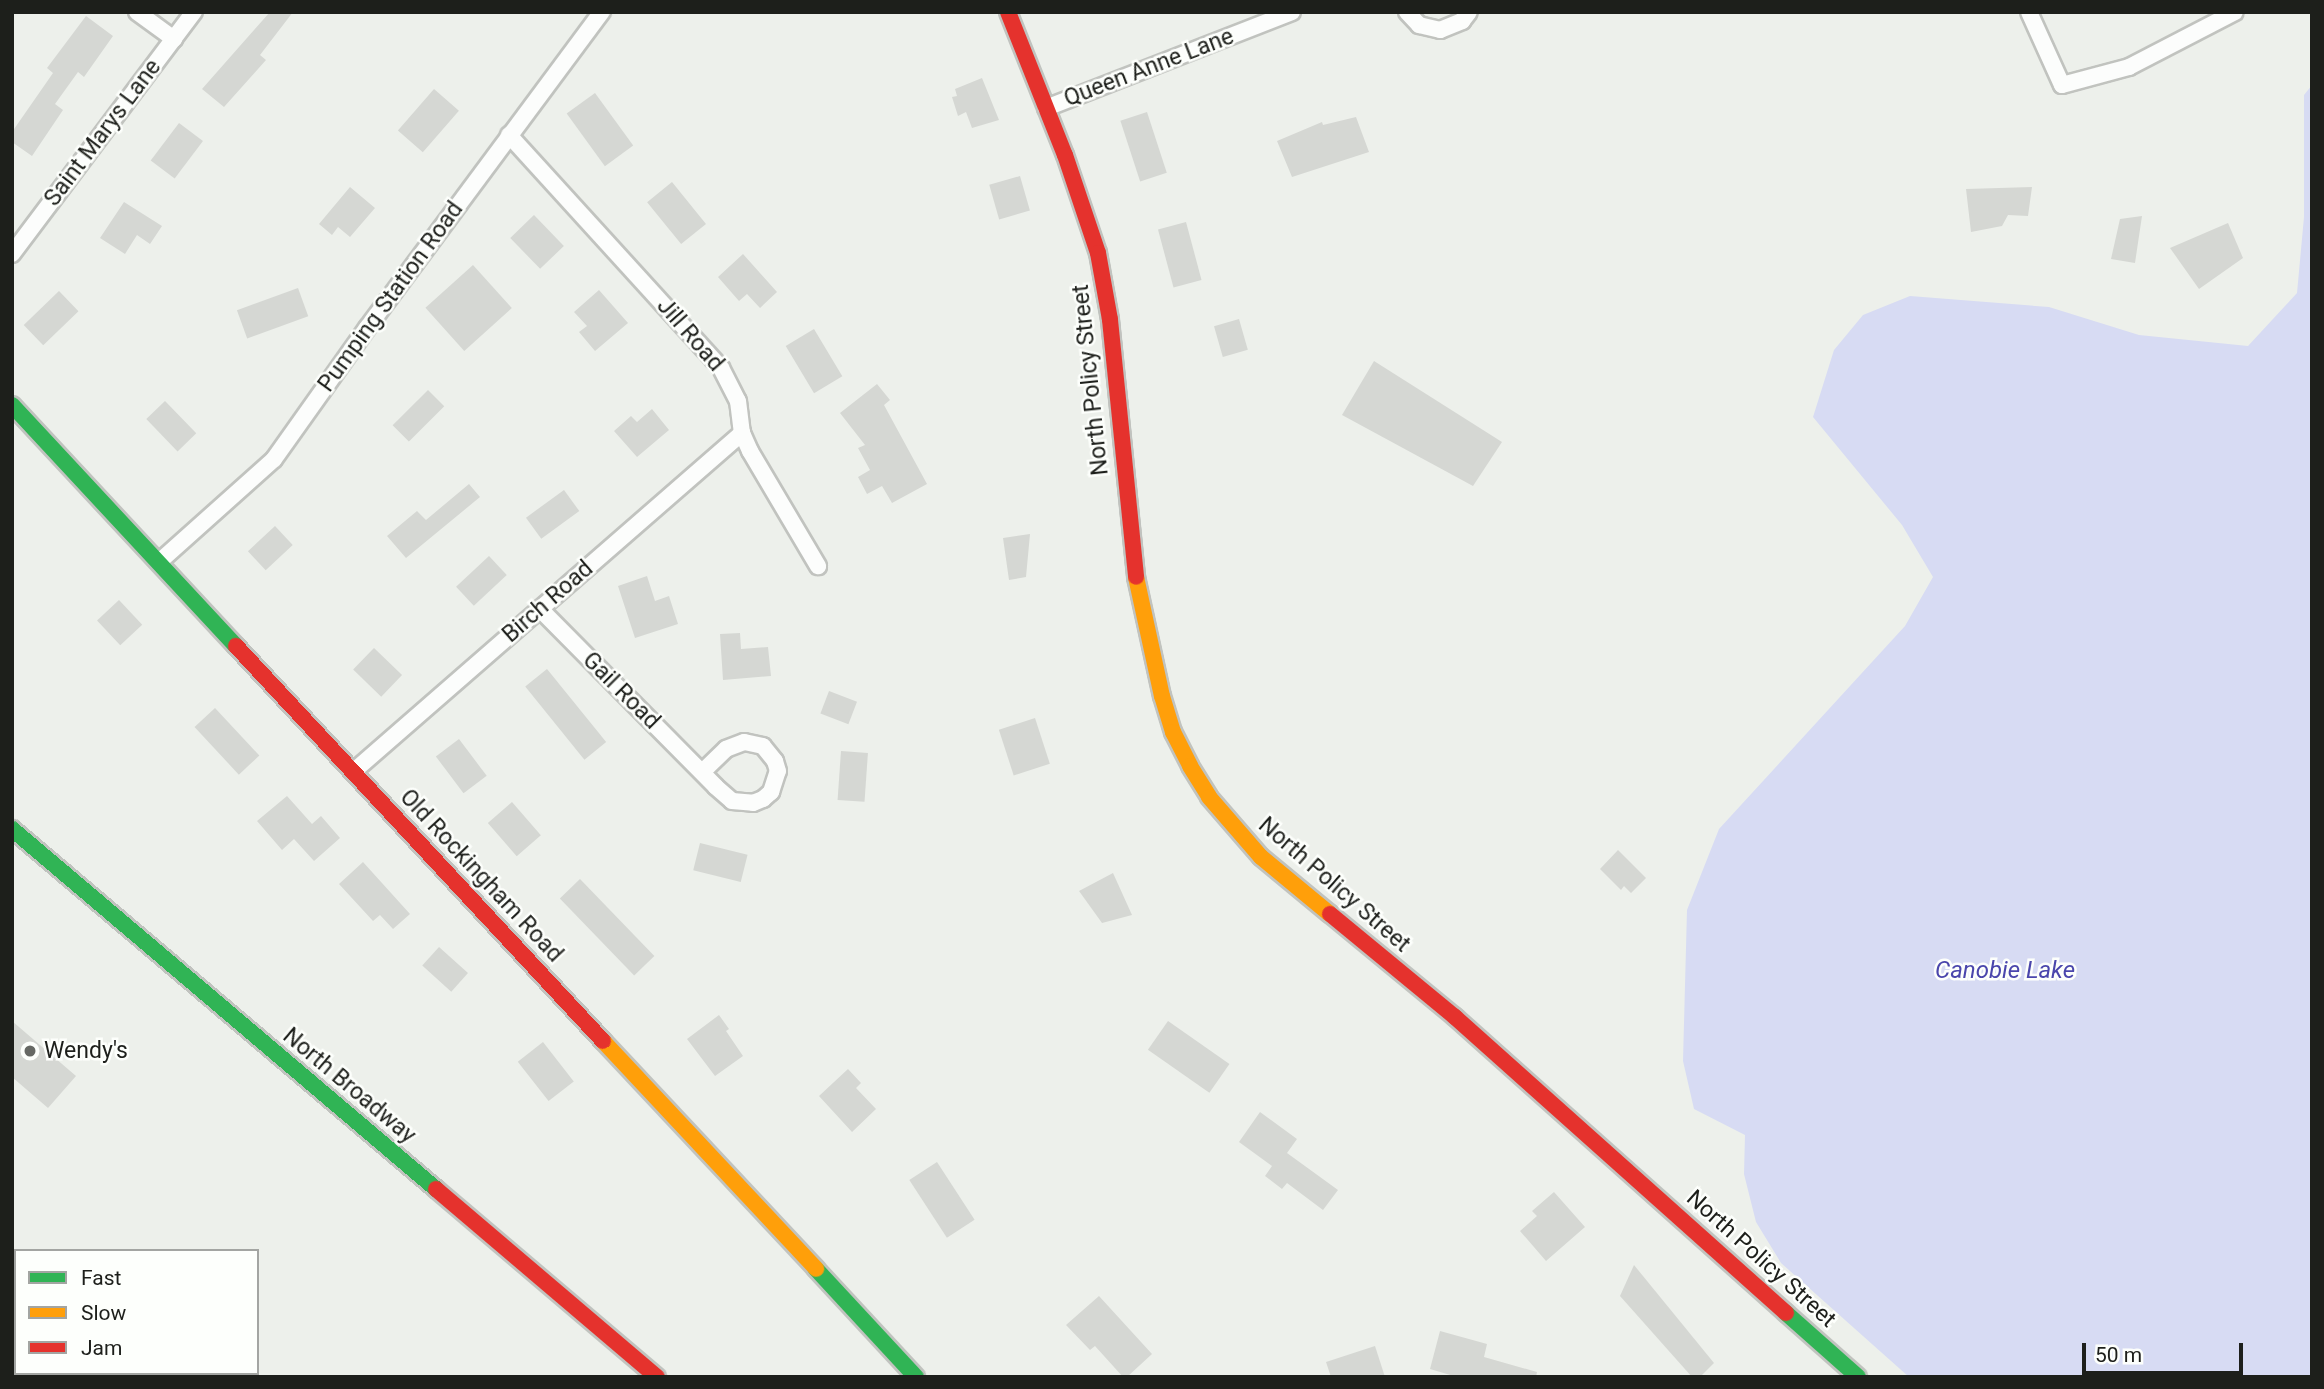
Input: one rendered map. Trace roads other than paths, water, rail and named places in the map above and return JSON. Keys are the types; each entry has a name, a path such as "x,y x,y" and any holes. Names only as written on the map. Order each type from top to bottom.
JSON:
{"street":[{"path":"137,12 174,39"},
{"name":"Saint Marys Lane","path":"12,254 194,12"},
{"name":"Pumping Station Road","path":"159,562 274,459 509,135 602,12"},
{"name":"North Policy Street","path":"1008,12 1087,220 1105,288 1130,528 1153,660 1173,732 1209,797 1261,857 1289,883 1465,1026 1858,1377"},
{"name":"Queen Anne Lane","path":"1046,108 1292,12"},
{"path":"1407,12 1419,24 1440,30 1462,21 1469,12"},
{"path":"2029,12 2062,85 2129,67 2235,12"},
{"name":"Jill Road","path":"509,135 721,368 738,401 742,433 750,451 818,566"},
{"name":"Old Rockingham Road","path":"12,405 916,1377"},
{"name":"Birch Road","path":"354,771 742,433"},
{"name":"Gail Road","path":"540,609 702,772 724,794 743,804 753,803 771,792 778,771 775,761 763,746 744,742 726,749 702,772"},
{"name":"North Broadway","path":"12,829 657,1377"}],"water":[{"name":"Canobie Lake","path":"2312,85 2312,1377 1909,1377 1781,1263 1756,1222 1744,1174 1745,1135 1694,1109 1683,1061 1687,910 1719,829 1905,626 1933,577 1902,525 1813,417 1834,350 1863,315 1910,296 2049,307 2139,335 2248,346 2297,293 2304,217 2304,95"}],"place":[{"name":"Wendy's","path":"30,1051"}]}
